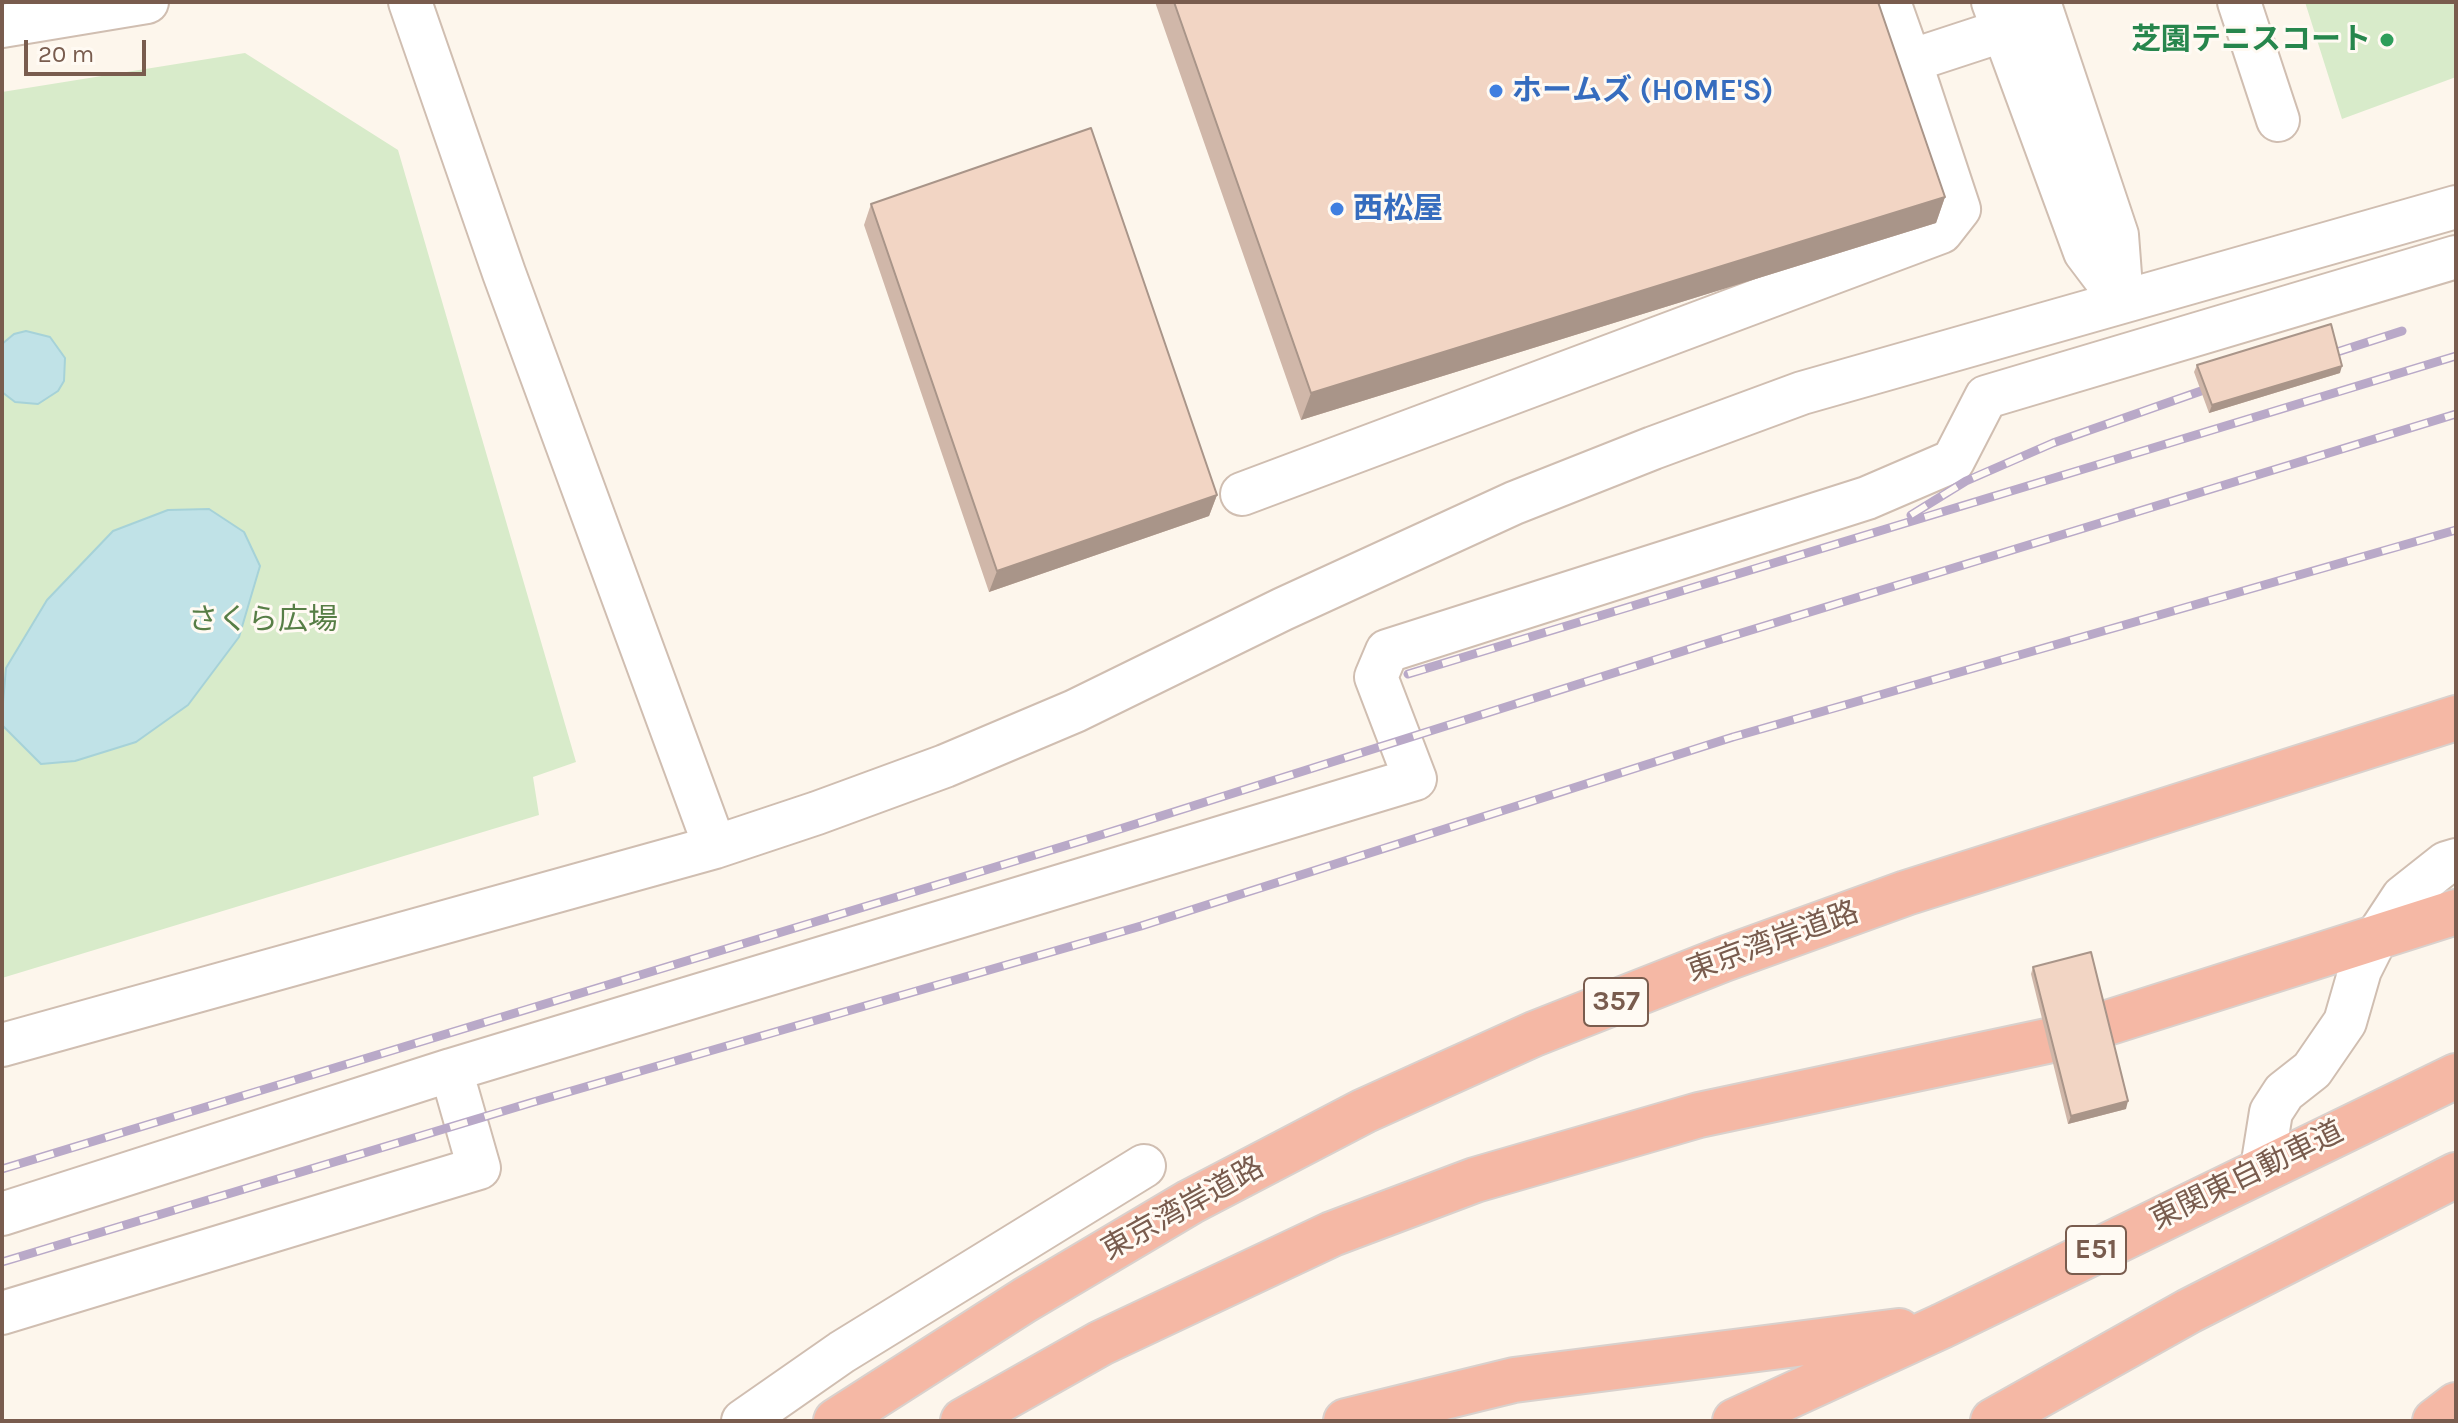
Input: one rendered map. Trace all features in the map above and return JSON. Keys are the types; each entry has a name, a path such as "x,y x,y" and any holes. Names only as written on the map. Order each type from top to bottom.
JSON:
{"highway":[{"name":"東京湾岸道路","path":"836,1421 1025,1300 1190,1202 1364,1111 1534,1034 1724,959 1906,893 2456,718"},
{"path":"2104,1024 2456,912"},
{"path":"963,1421 1101,1343 1332,1234 1475,1180 1699,1115 2047,1041"},
{"name":"東関東自動車道","path":"1735,1421 1942,1326 2456,1076"},
{"path":"1993,1421 2189,1311 2456,1175"},
{"path":"1346,1421 1514,1380 1942,1326"},
{"path":"2435,1421 2456,1405"}],"street":[{"path":"2,26 147,2"},
{"path":"410,2 504,273 715,847"},
{"path":"1242,494 1941,232 1959,209 1889,2"},
{"path":"2239,2 2278,120"},
{"path":"1910,61 1997,16 2041,10 2117,235 2122,301"},
{"path":"1997,16 2085,252 2122,301"},
{"path":"2,1045 715,847 945,766 1046,723 1514,503 1802,393 2456,207"},
{"path":"2,1214 451,1070 1415,779 1376,677 1387,651 1881,492 1953,461 1986,397 2456,257"},
{"path":"2262,1168 2271,1112 2284,1092 2312,1070 2345,1022 2360,970 2376,938 2403,897 2446,863 2456,860"},
{"path":"2,1313 479,1168 451,1070"},
{"path":"743,1421 842,1352 1144,1166"}],"green space":[{"name":"芝園テニスコート","path":"2305,2 2456,2 2456,77 2342,119"},
{"name":"さくら広場","path":"245,53 398,150 576,762 533,777 539,815 2,978 2,92"}],"water":[{"path":"26,331 50,337 65,358 64,381 58,391 38,404 15,402 2,392 2,344 14,334"},
{"path":"209,509 244,532 260,566 239,637 188,705 136,742 75,761 41,764 2,725 2,714 6,668 47,600 113,531 168,510"}],"building":[{"path":"1174,2 1878,2 1945,197 1311,393"},
{"path":"1091,128 1217,495 997,571 871,204"},
{"path":"2331,324 2342,366 2212,405 2197,365"},
{"path":"2091,952 2128,1101 2071,1116 2033,967"}],"railway":[{"path":"2334,353 2402,331"},
{"path":"1408,674 2456,356"},
{"path":"1911,515 1966,481 2053,443 2201,391"},
{"path":"2,1169 1104,834 1699,646 2456,414"},
{"path":"2,1262 530,1103 1141,926 1733,737 2456,530"}],"place":[{"name":"芝園テニスコート","path":"2387,40"},
{"name":"ホームズ (HOME'S)","path":"1496,91"},
{"name":"西松屋","path":"1337,209"}]}
